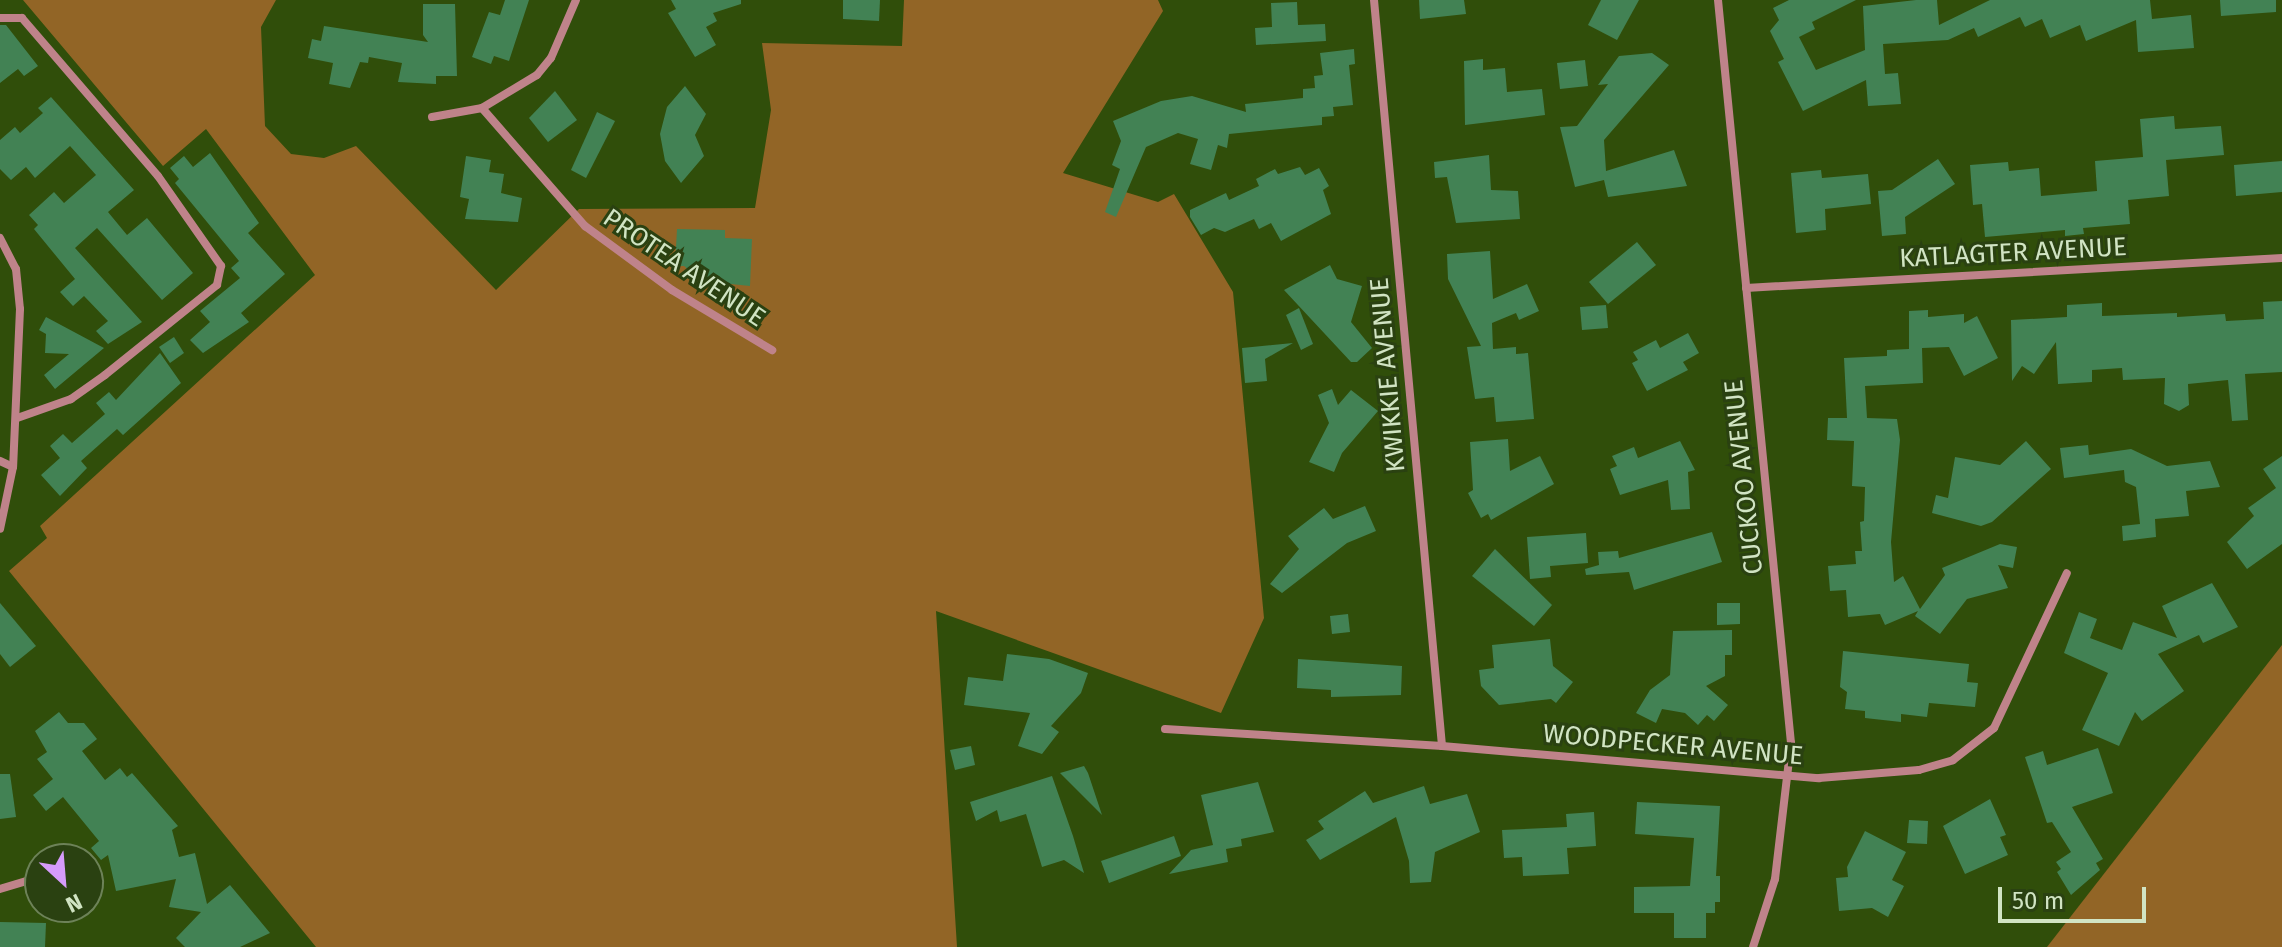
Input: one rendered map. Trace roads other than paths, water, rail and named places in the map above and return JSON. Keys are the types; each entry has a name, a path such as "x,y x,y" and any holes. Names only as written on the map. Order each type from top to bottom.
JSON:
{"street":[{"path":"432,117 482,108 537,75 551,58 576,0"},
{"name":"KWIKKIE AVENUE","path":"1374,0 1442,746"},
{"name":"CUCKOO AVENUE","path":"1718,0 1790,727 1789,775 1775,879 1753,947"},
{"path":"0,18 22,18 166,185 221,266 217,285 105,375 71,399 17,418"},
{"name":"PROTEA AVENUE","path":"482,108 585,226 672,290 772,350"},
{"path":"0,238 20,289 13,467 0,529"},
{"name":"KATLAGTER AVENUE","path":"1746,288 2282,258"},
{"path":"0,461 13,467"},
{"name":"WOODPECKER AVENUE","path":"1165,729 1442,746 1819,778 1919,770 1975,747 1994,728 2067,573"},
{"path":"0,889 24,882"}]}
